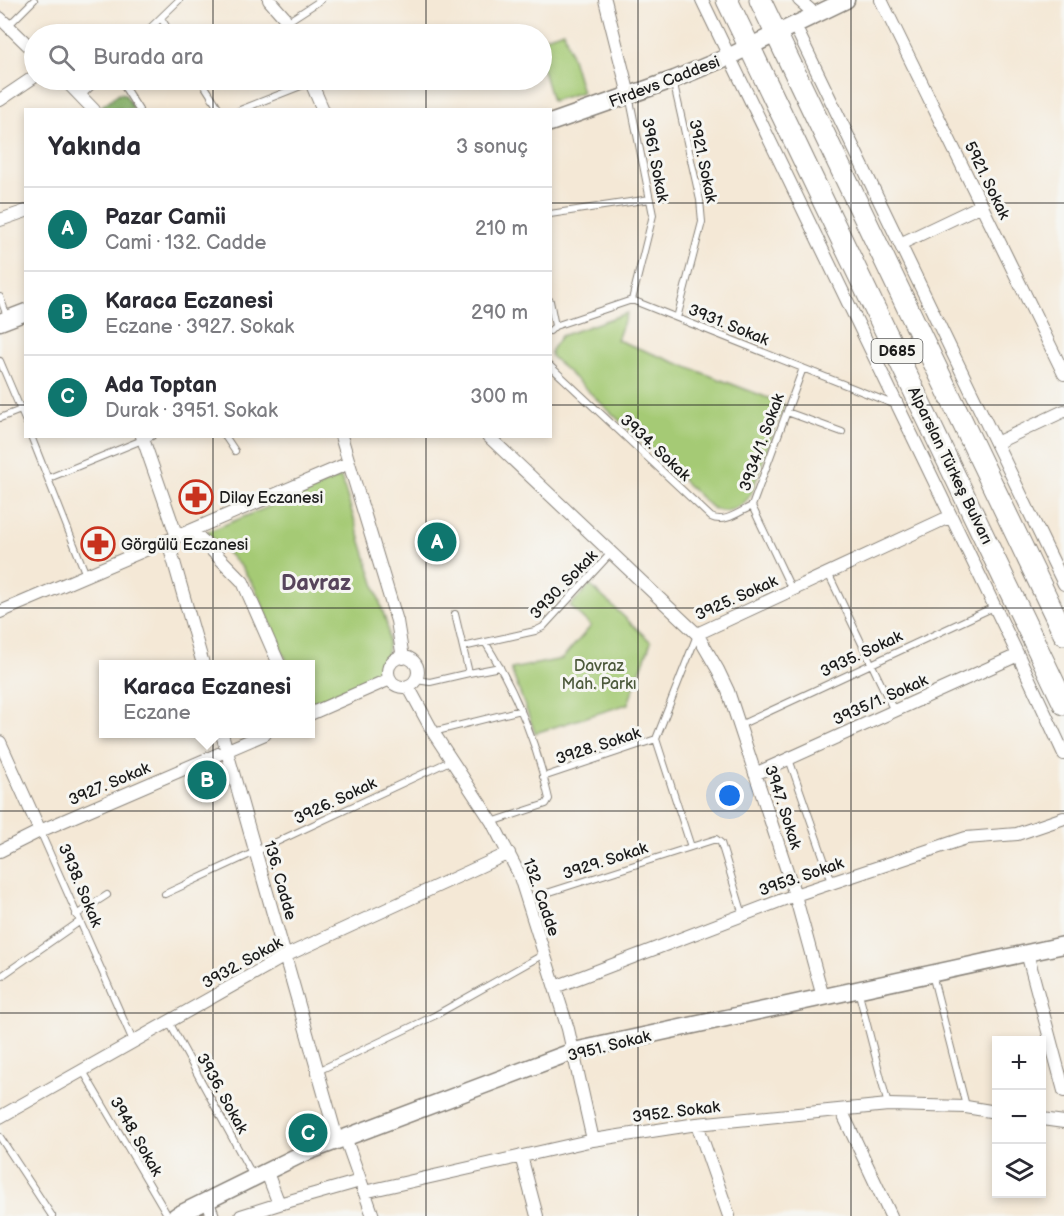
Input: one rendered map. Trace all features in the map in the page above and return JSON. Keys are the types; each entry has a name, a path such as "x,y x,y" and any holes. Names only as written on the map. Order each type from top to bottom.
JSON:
{"highway":[{"name":"Alparslan Türkeş Bulvarı","path":"728,0 1064,704"},
{"name":"Alparslan Türkeş Bulvarı","path":"760,0 785,30 1064,634"}],"street":[{"path":"269,0 287,22"},
{"path":"605,0 629,95"},
{"path":"702,0 1064,754"},
{"path":"799,0 816,15"},
{"name":"Firdevs Caddesi","path":"552,122 673,80 750,47 846,0"},
{"name":"5921. Sokak","path":"881,0 1064,374"},
{"path":"4,22 24,41"},
{"path":"785,30 900,244 1064,584"},
{"path":"0,100 24,84"},
{"path":"76,90 92,108"},
{"path":"314,90 321,108"},
{"path":"900,244 982,205"},
{"path":"0,220 24,212"},
{"path":"4,320 24,313"},
{"path":"996,443 1064,411"},
{"path":"146,438 202,660"},
{"path":"342,438 397,621 403,658"},
{"name":"3925. Sokak","path":"490,438 697,634 951,516"},
{"path":"0,612 349,463"},
{"path":"192,531 243,582 277,660"},
{"name":"3947. Sokak","path":"697,634 718,670 739,725 795,895 823,997"},
{"name":"3935/1. Sokak","path":"755,774 1018,655"},
{"path":"403,658 414,662 418,671 412,683 399,686 390,679 390,667 396,659 403,658"},
{"path":"315,712 390,679"},
{"name":"132. Cadde","path":"412,683 433,732 492,822 509,853 528,899 574,1052 593,1140"},
{"name":"136. Cadde","path":"223,738 318,1071 341,1138 373,1216"},
{"name":"3927. Sokak","path":"0,851 40,831 256,738"},
{"name":"3938. Sokak","path":"0,742 40,831"},
{"name":"3953. Sokak","path":"555,987 832,882 966,838 1017,834 1064,818"},
{"name":"3932. Sokak","path":"0,1117 285,956 509,853"},
{"name":"3951. Sokak","path":"176,1216 210,1208 260,1173 341,1138 574,1052 1064,945"},
{"path":"1027,953 1064,1091"},
{"name":"3952. Sokak","path":"241,1216 279,1204 593,1140 697,1124 888,1105 966,1107 992,1111"},
{"path":"841,1110 891,1216"},
{"path":"1046,1120 1064,1122"},
{"path":"697,1124 729,1216"},
{"path":"521,1156 537,1216"},
{"path":"260,1173 279,1204"}],"lane":[{"path":"4,22 34,0"},
{"path":"155,24 179,0"},
{"path":"287,22 321,0"},
{"path":"161,18 165,24"},
{"name":"3921. Sokak","path":"673,80 700,200 702,222 677,318"},
{"path":"82,95 87,90"},
{"path":"126,90 137,108"},
{"path":"207,90 219,108"},
{"path":"245,108 289,90"},
{"name":"3961. Sokak","path":"629,95 650,199 652,222 632,300"},
{"path":"552,214 650,199"},
{"path":"0,297 4,320"},
{"path":"553,329 632,300"},
{"name":"3931. Sokak","path":"632,300 899,407"},
{"path":"0,361 23,409 0,418"},
{"name":"3934. Sokak","path":"552,368 711,517 724,519 752,506"},
{"name":"3934/1. Sokak","path":"792,590 752,506 803,368"},
{"path":"787,412 842,432"},
{"path":"33,438 86,576"},
{"path":"49,478 146,438"},
{"path":"226,438 235,451"},
{"name":"3930. Sokak","path":"463,647 535,631 543,627 611,553"},
{"path":"828,573 894,711"},
{"name":"3935. Sokak","path":"739,725 995,607"},
{"path":"455,614 469,674"},
{"name":"3928. Sokak","path":"543,777 656,739 697,634"},
{"name":"3928. Sokak","path":"486,642 521,710 549,797 548,803 492,822"},
{"path":"412,683 430,682 500,666"},
{"path":"433,732 521,710"},
{"path":"656,739 691,847"},
{"path":"789,759 832,882"},
{"name":"3926. Sokak","path":"165,894 452,760"},
{"name":"3938. Sokak","path":"40,831 134,1041"},
{"name":"3929. Sokak","path":"528,899 716,839 720,841 743,915"},
{"path":"0,977 107,895"},
{"path":"318,1071 434,1016 545,954"},
{"path":"932,973 966,1107"},
{"path":"858,989 888,1105"},
{"name":"3936. Sokak","path":"169,1021 260,1173"},
{"name":"3948. Sokak","path":"82,1070 168,1216"},
{"path":"0,1137 52,1216"}],"green space":[{"path":"564,31 582,92 552,101 549,90 552,90 552,35"},
{"path":"119,93 125,94 133,108 102,108"},
{"path":"627,313 617,340 784,404 748,499 739,507 728,511 711,507 552,357 552,349 561,336"},
{"path":"341,477 387,625 388,649 383,665 361,682 315,702 315,660 286,660 254,586 242,568 207,532"},
{"name":"Davraz Mah. Parkı","path":"590,585 651,642 628,704 535,733 511,669 562,659 591,626 570,606"}],"place":[{"name":"Dilay Eczanesi","path":"196,497"},
{"name":"Pazar Camii","path":"437,542"},
{"name":"Görgülü Eczanesi","path":"98,544"},
{"name":"Karaca Eczanesi","path":"207,780"},
{"name":"Ada Toptan","path":"308,1133"}],"district":[{"name":"Davraz","path":"316,582"}]}
